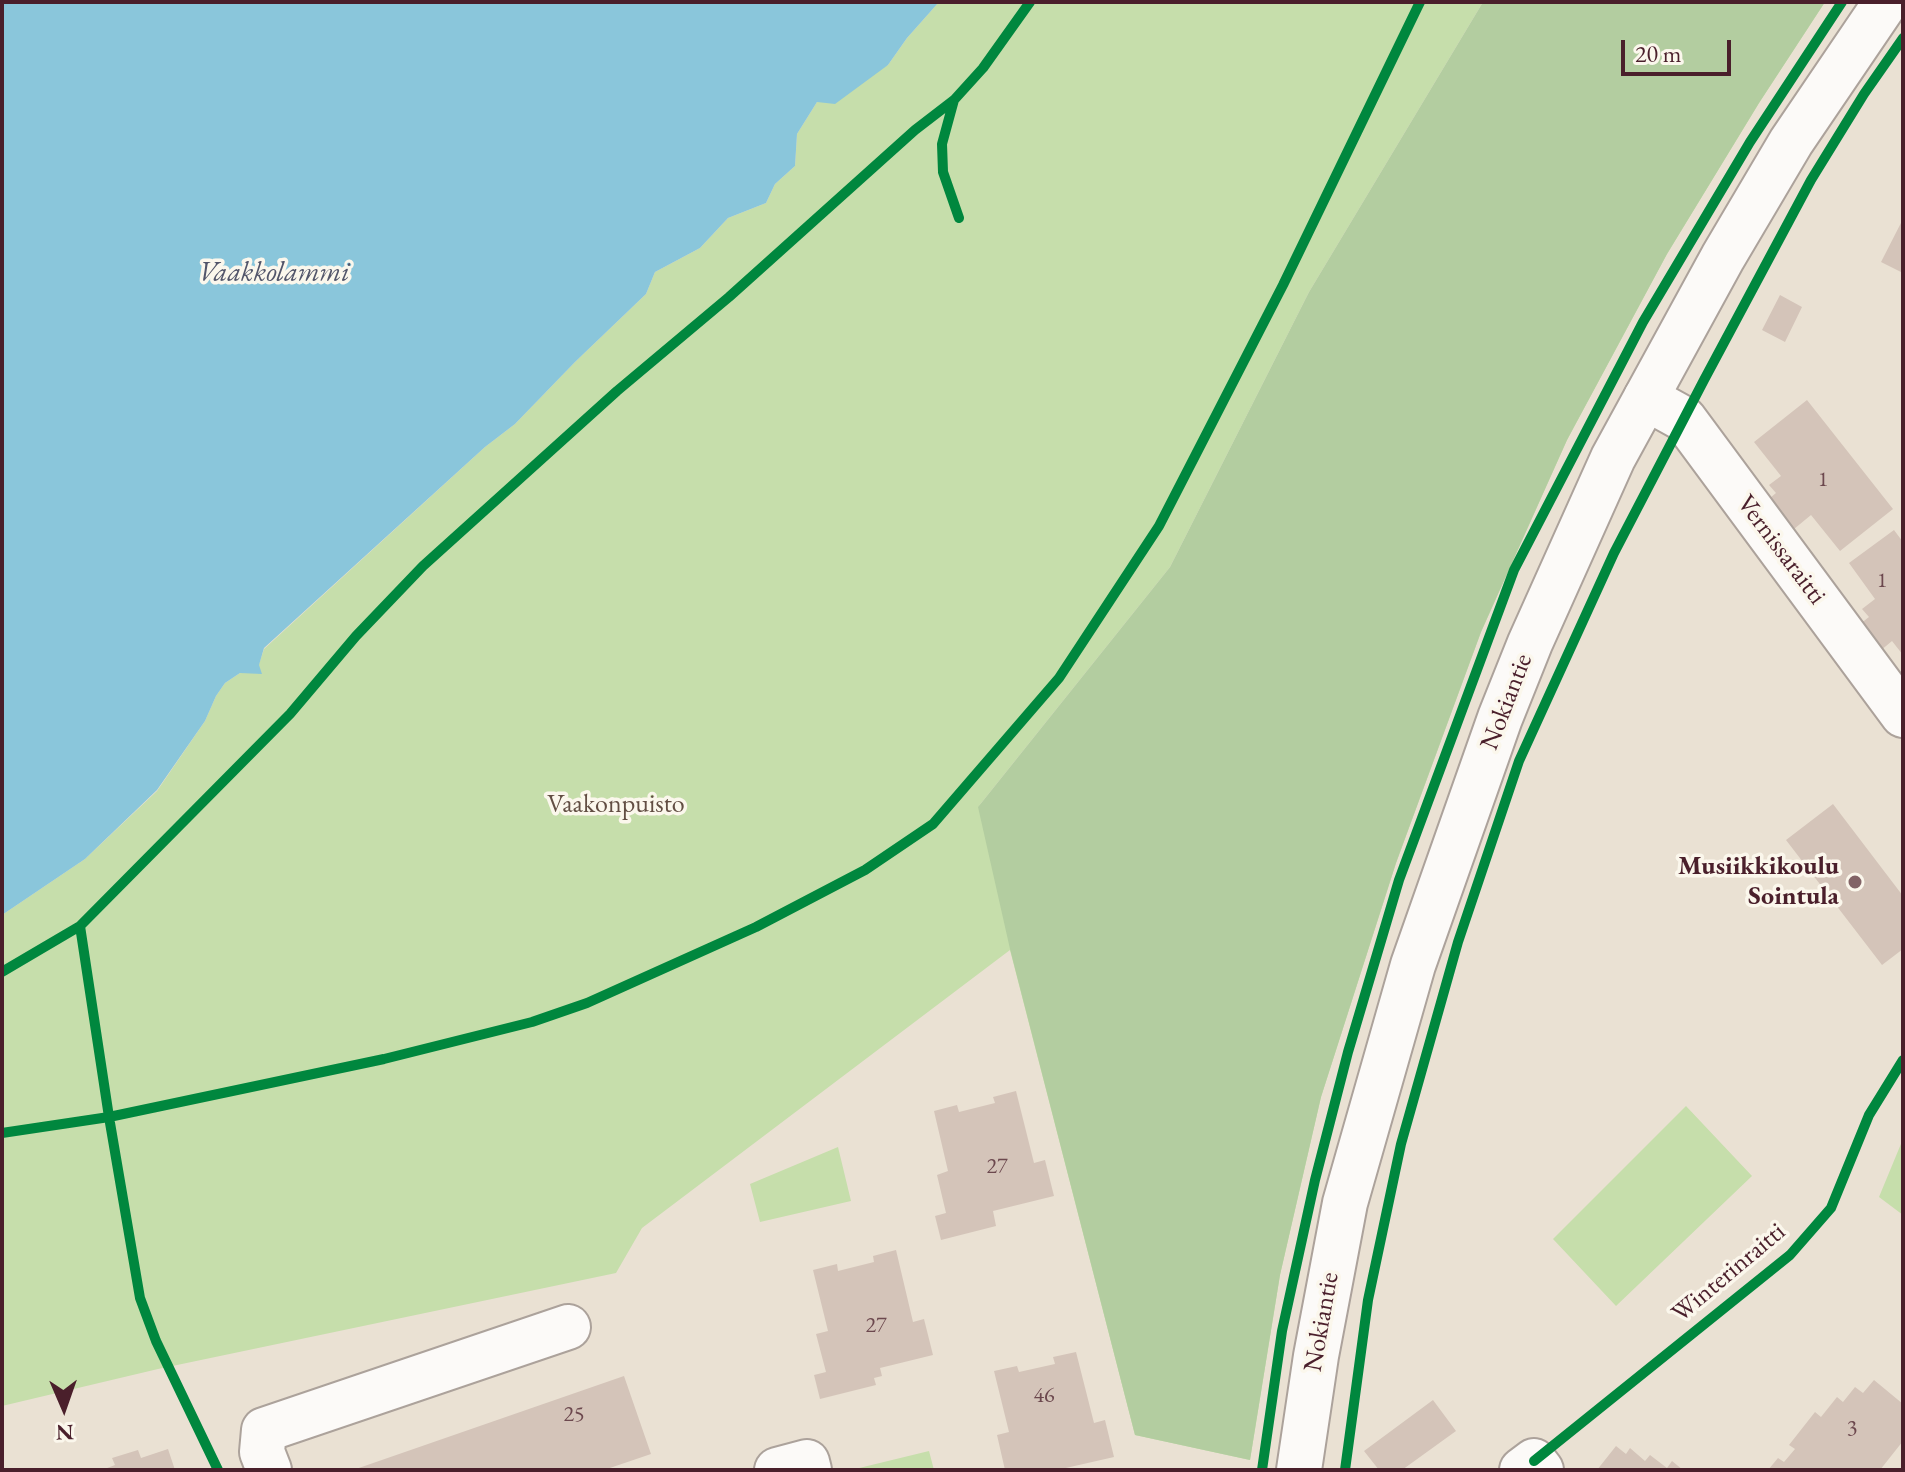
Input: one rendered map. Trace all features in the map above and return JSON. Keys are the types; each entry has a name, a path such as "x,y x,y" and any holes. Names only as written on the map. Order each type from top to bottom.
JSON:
{"main road":[{"name":"Nokiantie","path":"1299,1470 1323,1314 1345,1203 1413,965 1495,732 1530,643 1613,458 1723,257 1791,142 1886,2"},
{"name":"Vernissaraitti","path":"1646,398 1684,419 1903,715"},
{"path":"269,1470 262,1452 264,1430 568,1327"},
{"path":"777,1470 807,1462 809,1470"}],"green space":[{"name":"Vaakonpuisto","path":"939,2 1483,2 1309,292 1170,567 978,807 1825,2 1667,254 1567,440 1481,632 1396,863 1321,1097 1280,1275 1250,1460 1135,1435 1010,950 642,1228 616,1273 158,1369 2,1406 2,915 85,859 157,791 205,721 225,683 240,673 256,673 264,649 485,447 515,424 646,294 655,272 700,248 728,218 766,203 775,184 795,166 797,134 817,102 888,65"},
{"path":"1483,2 1825,2 1667,254 1567,440 1481,632 1396,863 1321,1097 1280,1275 1250,1460 1135,1435 1010,949 978,807 1170,567 1309,292"},
{"path":"1686,1106 1752,1176 1616,1306 1553,1239"},
{"path":"1903,1139 1903,1215 1879,1197"},
{"path":"838,1147 851,1201 760,1222 750,1184"},
{"path":"929,1451 934,1470 851,1470"}],"water":[{"name":"Vaakkolammi","path":"2,2 939,2 888,65 835,104 817,102 797,134 795,166 775,184 766,203 728,218 700,248 655,272 646,294 515,424 485,447 264,648 259,665 262,674 240,673 225,683 205,721 157,790 85,859 2,915"}],"building":[{"path":"1903,219 1903,273 1881,262"},
{"path":"1780,295 1802,307 1785,342 1762,330"},
{"path":"1807,400 1893,509 1840,551 1811,515 1794,529 1770,498 1776,493 1769,485 1781,476 1754,442"},
{"path":"1894,530 1903,542 1903,655 1892,641 1880,651 1860,624 1869,617 1862,609 1875,599 1849,563"},
{"name":"Musiikkikoulu Sointula","path":"1833,804 1903,896 1903,949 1882,965 1786,840"},
{"path":"1016,1091 1034,1163 1045,1160 1054,1196 993,1211 996,1226 941,1240 935,1216 946,1213 937,1175 948,1171 934,1111 957,1105 959,1112 995,1103 993,1097"},
{"path":"896,1250 913,1322 924,1319 933,1355 880,1368 882,1376 874,1378 876,1385 820,1399 814,1375 826,1372 816,1334 828,1331 813,1270 837,1264 838,1271 874,1262 873,1256"},
{"path":"1076,1352 1094,1423 1105,1420 1114,1457 1057,1470 1005,1470 997,1435 1009,1432 994,1371 1017,1366 1019,1372 1055,1364 1053,1357"},
{"path":"624,1376 651,1454 604,1470 353,1470"},
{"path":"1874,1380 1903,1404 1903,1441 1880,1470 1768,1470 1778,1458 1784,1462 1795,1449 1789,1445 1815,1412 1821,1417 1837,1397 1843,1402 1855,1387 1863,1393"},
{"path":"1433,1400 1456,1431 1402,1470 1379,1470 1364,1451"},
{"path":"1616,1446 1626,1454 1630,1448 1645,1461 1650,1455 1667,1468 1672,1461 1683,1470 1597,1470"},
{"path":"168,1449 175,1470 102,1470 115,1465 112,1458 138,1450 141,1458"}],"cycle path":[{"path":"2,972 80,926 290,714 356,636 423,566 617,391 729,297 915,130 954,100 983,68 1030,2"},
{"path":"2,1133 109,1117 384,1059 532,1022 587,1003 756,927 865,870 933,824 1059,678 1159,526 1283,285 1420,2"},
{"path":"1262,1470 1282,1331 1315,1180 1348,1052 1399,880 1514,570 1643,322 1750,142 1842,2"},
{"path":"1345,1470 1368,1300 1401,1144 1458,942 1519,761 1614,553 1704,380 1811,180 1903,38"},
{"path":"954,100 942,144 943,172 959,218"},
{"path":"80,926 140,1298 156,1341 218,1470"},
{"name":"Winterinraitti","path":"1534,1461 1790,1255 1831,1208 1869,1115 1903,1060"}],"place":[{"name":"Musiikkikoulu Sointula","path":"1855,882"}]}
